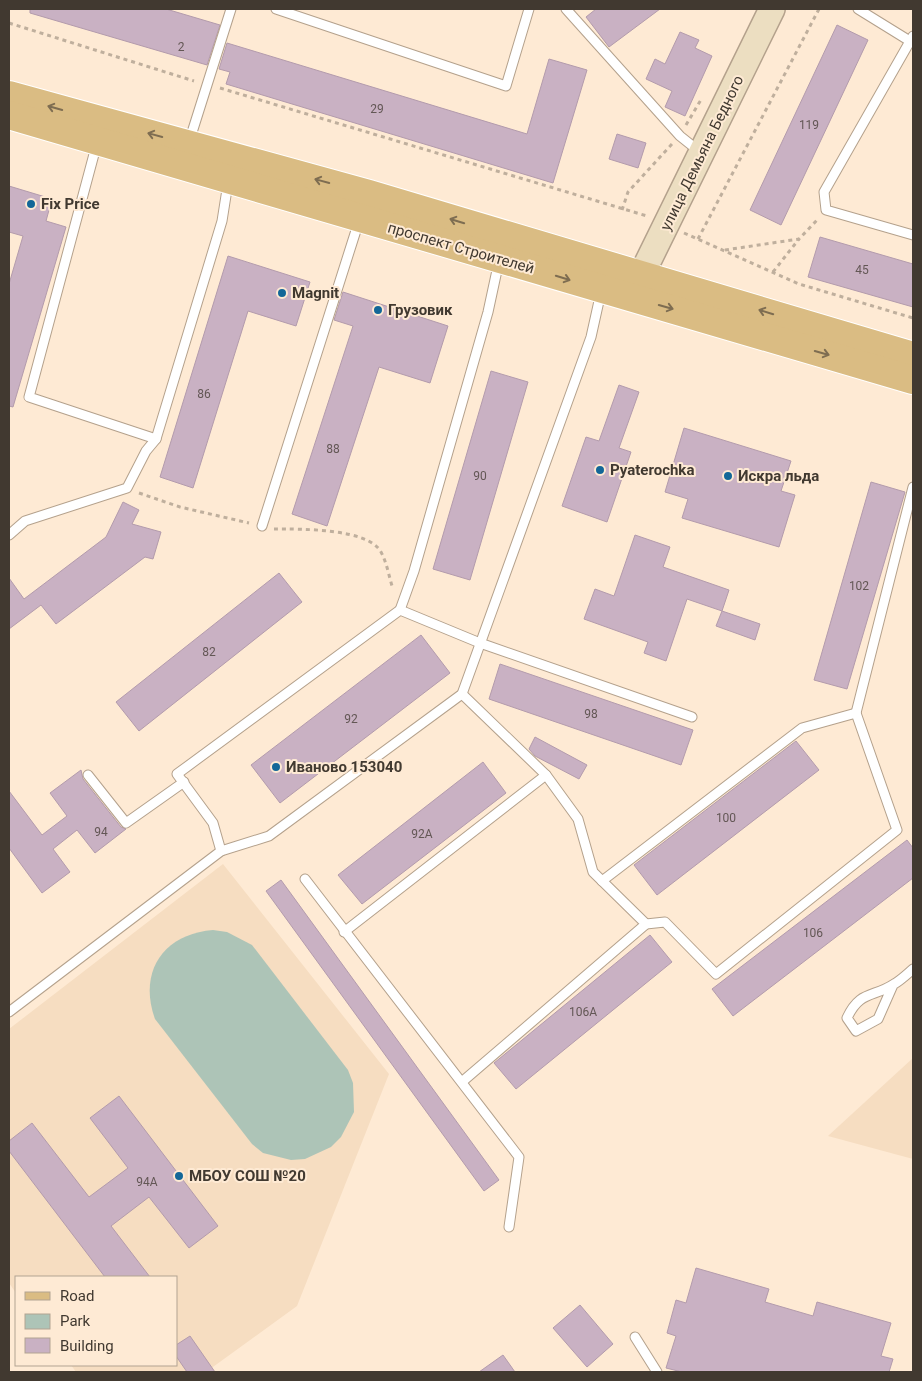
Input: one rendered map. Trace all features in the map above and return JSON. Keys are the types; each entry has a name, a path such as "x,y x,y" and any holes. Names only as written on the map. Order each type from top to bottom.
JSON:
{"main road":[{"name":"проспект Строителей","path":"9,95 232,168 360,218 602,289 636,286 913,356"},
{"name":"проспект Строителей","path":"9,115 98,140 185,154"},
{"name":"проспект Строителей","path":"232,168 369,194 913,380"}],"street":[{"name":"улица Демьяна Бедного","path":"636,286 772,9"}],"lane":[{"path":"185,154 231,9"},
{"path":"276,9 506,86 529,9"},
{"path":"566,9 680,136 701,153"},
{"path":"858,9 912,40 824,192 826,210 913,235"},
{"path":"98,140 29,397 156,439"},
{"path":"9,535 25,521 127,488 146,451 156,439 222,221 232,168"},
{"path":"262,526 360,218"},
{"path":"222,851 213,823 177,774 400,610 414,570 488,312 500,259"},
{"path":"9,1012 222,851 269,836 462,694 591,337 602,289"},
{"path":"463,1081 646,924 665,922 716,974 897,830 856,713 913,487"},
{"path":"400,610 480,643 692,717"},
{"path":"462,694 546,775 578,819 593,872 646,924"},
{"path":"602,881 802,728 856,713"},
{"path":"88,775 126,823 184,782"},
{"path":"344,932 546,775"},
{"path":"305,879 344,932 463,1081 520,1157 509,1227"},
{"path":"893,985 878,1019 856,1031 847,1018 853,1005 874,992 893,985 913,969"},
{"path":"635,1337 657,1372"}],"path":[{"path":"698,239 819,9"},
{"path":"9,23 622,210 638,212 799,284 913,318"},
{"path":"622,210 628,192 680,136 704,96"},
{"path":"773,272 799,239 826,210"},
{"path":"724,251 799,239"},
{"path":"127,488 180,507 262,526 322,530 368,540 381,551 400,610"}],"shaded area":[{"name":"МБОУ СОШ №20","path":"223,864 389,1074 297,1306 206,1372 76,1372 72,1366 178,1366 178,1276 15,1276 15,1292 9,1283 9,1029"},
{"path":"913,1058 913,1159 828,1136"}],"green space":[{"path":"213,930 227,932 252,945 348,1070 353,1083 354,1112 341,1137 331,1147 305,1159 291,1160 263,1153 252,1144 155,1019 150,986 153,971 159,958 180,939 195,933"}],"building":[{"path":"30,9 166,9 220,25 207,65 30,13"},
{"path":"596,9 660,9 609,47 586,17"},
{"path":"837,25 868,40 781,225 750,210"},
{"path":"680,32 699,40 695,48 712,56 685,116 665,107 672,91 646,79 655,59 665,64"},
{"path":"227,43 527,134 549,59 587,70 553,183 226,84 230,72 219,69"},
{"path":"617,134 646,143 638,168 609,159"},
{"path":"9,186 52,199 46,221 66,227 13,407 9,406 9,284 23,236 9,232"},
{"path":"820,237 913,264 913,307 808,277"},
{"path":"228,256 310,282 296,326 248,311 193,488 160,477"},
{"path":"343,292 448,326 430,383 379,367 327,526 292,514 353,326 334,320"},
{"path":"491,371 528,382 470,580 433,569"},
{"path":"619,385 639,392 619,448 631,452 607,522 562,506 586,437 599,441"},
{"name":"Искра льда","path":"684,428 791,461 781,491 795,495 779,547 682,518 688,499 665,492"},
{"path":"871,482 905,492 847,689 814,680"},
{"path":"123,502 139,510 132,524 161,532 153,559 145,557 56,624 41,605 9,629 9,578 24,599 106,537"},
{"path":"635,535 670,547 663,567 729,590 722,611 687,599 666,661 644,653 648,642 584,619 595,589 614,596"},
{"path":"279,573 302,602 139,731 116,702"},
{"path":"722,611 760,624 755,640 716,626"},
{"path":"421,635 450,673 280,803 251,765"},
{"path":"500,664 693,730 681,765 489,699"},
{"path":"535,737 587,765 579,779 535,756 529,749"},
{"path":"796,741 819,770 657,895 634,865"},
{"path":"483,762 506,793 362,904 338,875"},
{"path":"81,770 83,779 121,827 126,829 95,853 77,830 53,849 70,872 42,893 9,848 9,791 42,835 67,816 50,793"},
{"path":"907,840 913,848 913,878 733,1016 712,989"},
{"path":"281,880 499,1180 484,1191 266,891"},
{"path":"650,935 672,962 516,1089 494,1063"},
{"path":"119,1096 218,1226 189,1248 149,1197 111,1226 149,1276 104,1276 9,1151 9,1141 32,1123 89,1197 128,1168 90,1118"},
{"path":"696,1268 769,1289 765,1302 813,1316 817,1302 891,1323 881,1356 893,1359 889,1372 682,1372 666,1368 676,1336 667,1333 676,1300 686,1303"},
{"path":"580,1305 613,1344 587,1367 553,1328"},
{"path":"190,1336 215,1372 187,1372 178,1359 178,1344"},
{"path":"503,1355 515,1372 479,1372"}],"place":[{"name":"Fix Price","path":"31,204"},
{"name":"Magnit","path":"282,293"},
{"name":"Грузовик","path":"378,310"},
{"name":"Pyaterochka","path":"600,470"},
{"name":"Искра льда","path":"728,476"},
{"name":"Иваново 153040","path":"276,767"},
{"name":"МБОУ СОШ №20","path":"179,1176"}]}
